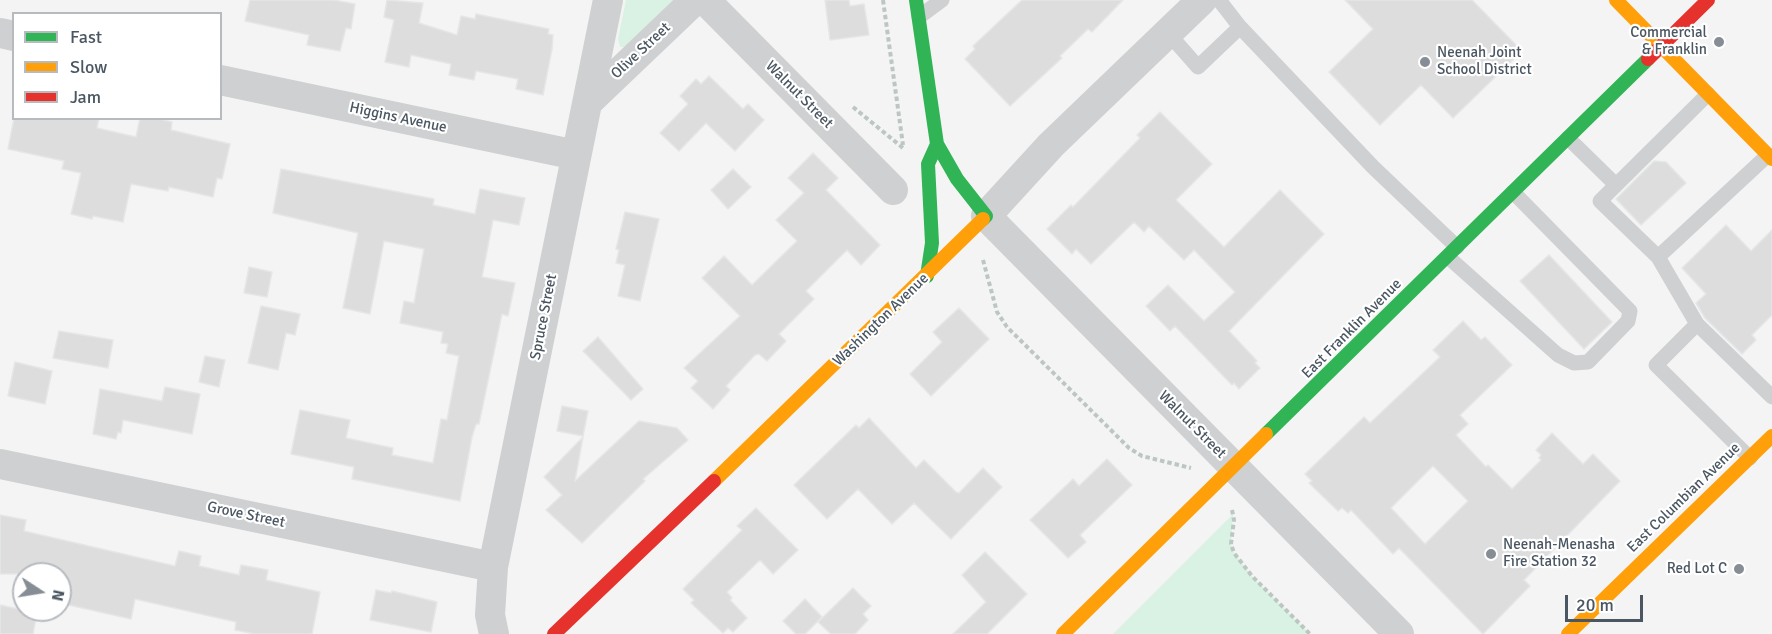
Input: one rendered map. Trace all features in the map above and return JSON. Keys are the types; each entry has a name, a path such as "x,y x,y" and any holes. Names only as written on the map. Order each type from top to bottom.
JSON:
{"street":[{"name":"Spruce Street","path":"494,634 490,615 493,567 608,0"},
{"name":"Olive Street","path":"588,102 695,0"},
{"name":"Walnut Street","path":"705,0 893,190"},
{"path":"916,0 937,144 957,179 976,225"},
{"name":"Washington Avenue","path":"554,634 927,276 1051,146 1202,0"},
{"path":"1616,0 1770,157"},
{"name":"East Franklin Avenue","path":"1063,634 1708,0"},
{"name":"Higgins Avenue","path":"222,80 576,155"},
{"path":"927,276 932,243 928,164 937,144"},
{"name":"Walnut Street","path":"976,225 1234,468 1399,634"},
{"name":"East Columbian Avenue","path":"1568,634 1772,436"},
{"name":"Grove Street","path":"0,464 493,567"}],"lane":[{"path":"919,17 942,0"},
{"path":"1218,0 1240,27 1453,252 1558,355 1574,363 1588,362 1628,321 1630,311 1513,192"},
{"path":"1168,33 1198,67 1240,27"},
{"path":"1708,94 1600,201 1658,257 1697,324 1772,397"},
{"path":"1568,138 1616,185"},
{"path":"1658,257 1770,157"},
{"path":"1697,324 1656,364 1750,458"}],"path":[{"path":"883,0 905,160"},
{"path":"848,104 904,149"},
{"path":"976,225 997,312 1007,327 1129,448 1142,456 1187,466 1213,489 1232,511 1234,553 1252,576 1310,634"}],"green space":[{"path":"626,0 674,0 625,47 620,47 618,39"},
{"path":"1233,514 1231,544 1234,553 1252,576 1310,634 1113,634"}],"building":[{"path":"250,0 334,0 355,4 351,29 346,28 340,51 307,45 309,35 245,21"},
{"path":"387,0 423,3 419,23 457,35 461,16 475,19 476,14 549,29 548,34 553,35 552,49 543,95 516,89 518,79 476,71 474,80 449,75 451,64 411,55 409,67 385,62 394,20 384,17"},
{"path":"825,0 849,0 850,6 864,4 869,35 830,40"},
{"path":"1022,0 1123,0 1092,32 1088,29 1060,56 1062,58 1010,106 965,59 975,49 973,46"},
{"name":"Neenah Joint School District","path":"1345,0 1472,0 1522,51 1453,118 1421,85 1380,125 1329,72 1373,29"},
{"path":"709,76 743,109 748,104 764,120 735,151 706,123 679,151 660,133 688,104 680,96 696,79 701,84"},
{"path":"1160,112 1212,164 1176,200 1224,247 1280,190 1324,234 1229,331 1257,361 1255,363 1260,368 1239,389 1234,383 1232,385 1175,326 1170,331 1146,306 1168,285 1204,321 1235,292 1194,250 1184,260 1149,226 1144,232 1134,222 1091,264 1076,249 1072,254 1047,229 1071,205 1073,207 1140,138 1137,135"},
{"path":"14,120 99,120 97,128 136,137 140,120 164,120 172,122 171,130 230,144 222,179 217,178 213,197 169,187 168,191 131,184 123,222 71,214 81,173 62,169 64,161 8,149"},
{"path":"813,153 838,178 826,190 880,245 861,265 847,250 806,291 814,299 779,334 786,341 767,361 759,354 755,355 726,386 730,390 713,409 691,388 698,381 684,368 740,316 702,278 724,256 752,285 797,241 776,220 804,193 788,178"},
{"path":"1654,161 1666,162 1686,183 1641,225 1616,199"},
{"path":"281,169 434,199 433,205 475,214 480,189 525,198 519,225 493,220 482,277 515,283 508,316 502,314 479,424 476,424 472,437 460,501 352,479 354,467 291,454 300,410 350,420 346,438 393,448 392,455 433,463 441,419 447,420 459,356 446,353 448,344 441,343 443,332 400,323 404,301 414,303 424,249 384,241 370,314 343,308 358,233 273,213"},
{"path":"733,169 751,187 728,209 711,190"},
{"path":"625,212 659,219 640,301 618,296 625,265 616,263 619,250 616,249"},
{"path":"1726,225 1751,251 1772,230 1772,315 1752,335 1756,340 1742,354 1705,318 1696,303 1706,294 1682,268"},
{"path":"1549,255 1612,322 1584,349 1520,281"},
{"path":"249,267 272,272 267,297 244,293"},
{"path":"261,306 300,314 295,335 286,333 278,370 248,363"},
{"path":"959,308 989,339 931,396 910,374 942,342 933,332"},
{"path":"1463,321 1481,340 1485,337 1512,365 1460,415 1468,424 1456,435 1486,467 1488,465 1512,489 1541,460 1539,458 1541,455 1536,450 1552,433 1583,464 1593,454 1620,481 1524,580 1530,586 1483,634 1399,548 1393,554 1351,510 1348,513 1342,508 1338,511 1309,483 1312,481 1305,474 1364,417 1370,423 1440,357 1433,350","holes":["1433,466 1468,501 1425,544 1391,508"]},
{"path":"59,331 113,340 108,368 53,358"},
{"path":"598,337 643,389 631,400 583,351"},
{"path":"205,356 225,360 219,387 199,382"},
{"path":"15,362 52,371 45,404 8,396"},
{"path":"165,387 200,394 192,434 123,420 121,433 118,432 116,439 93,434 100,389 162,401"},
{"path":"562,406 588,411 583,436 557,431"},
{"path":"869,418 916,468 924,460 956,492 959,493 983,468 1002,487 951,539 914,503 892,524 858,489 827,519 794,485 856,425 859,428"},
{"path":"639,421 677,428 688,440 643,479 645,481 582,543 546,510 562,495 544,477 583,437 575,481"},
{"path":"1107,459 1132,485 1080,535 1086,542 1068,558 1030,520 1073,479 1079,486"},
{"path":"756,508 798,550 773,574 760,560 727,592 732,598 730,600 747,618 733,632 728,628 723,633 691,603 694,600 683,589 742,530 737,526"},
{"path":"0,515 26,520 24,531 175,566 179,551 201,556 199,566 239,575 241,565 268,570 266,580 320,592 312,634 255,634 235,630 236,622 135,599 131,619 72,606 72,562 12,562 12,574 0,574"},
{"path":"985,552 1027,594 987,634 953,634 986,602 962,575"},
{"path":"853,588 871,606 863,614 868,620 855,634 831,634 818,622"},
{"path":"376,590 391,593 392,591 437,602 431,632 370,620"},
{"path":"805,599 822,617 805,634 796,634 783,621"},
{"path":"0,605 12,608 12,622 35,622 33,634 0,634"}],"traffic: fast":[{"path":"916,0 937,144 957,179 986,216 983,219"},
{"path":"1266,434 1648,59"},
{"path":"927,276 932,243 928,164 937,144"}],"traffic: slow":[{"path":"1616,0 1772,159"},
{"path":"714,481 983,219"},
{"path":"1063,634 1266,434"},
{"path":"1568,634 1772,436"}],"traffic: jam":[{"path":"1648,59 1708,0"},
{"path":"554,634 714,481"}],"place":[{"name":"Commercial & Franklin","path":"1719,42"},
{"name":"Neenah Joint School District","path":"1425,62"},
{"name":"Neenah-Menasha Fire Station 32","path":"1491,554"},
{"name":"Red Lot C","path":"1739,569"}]}
